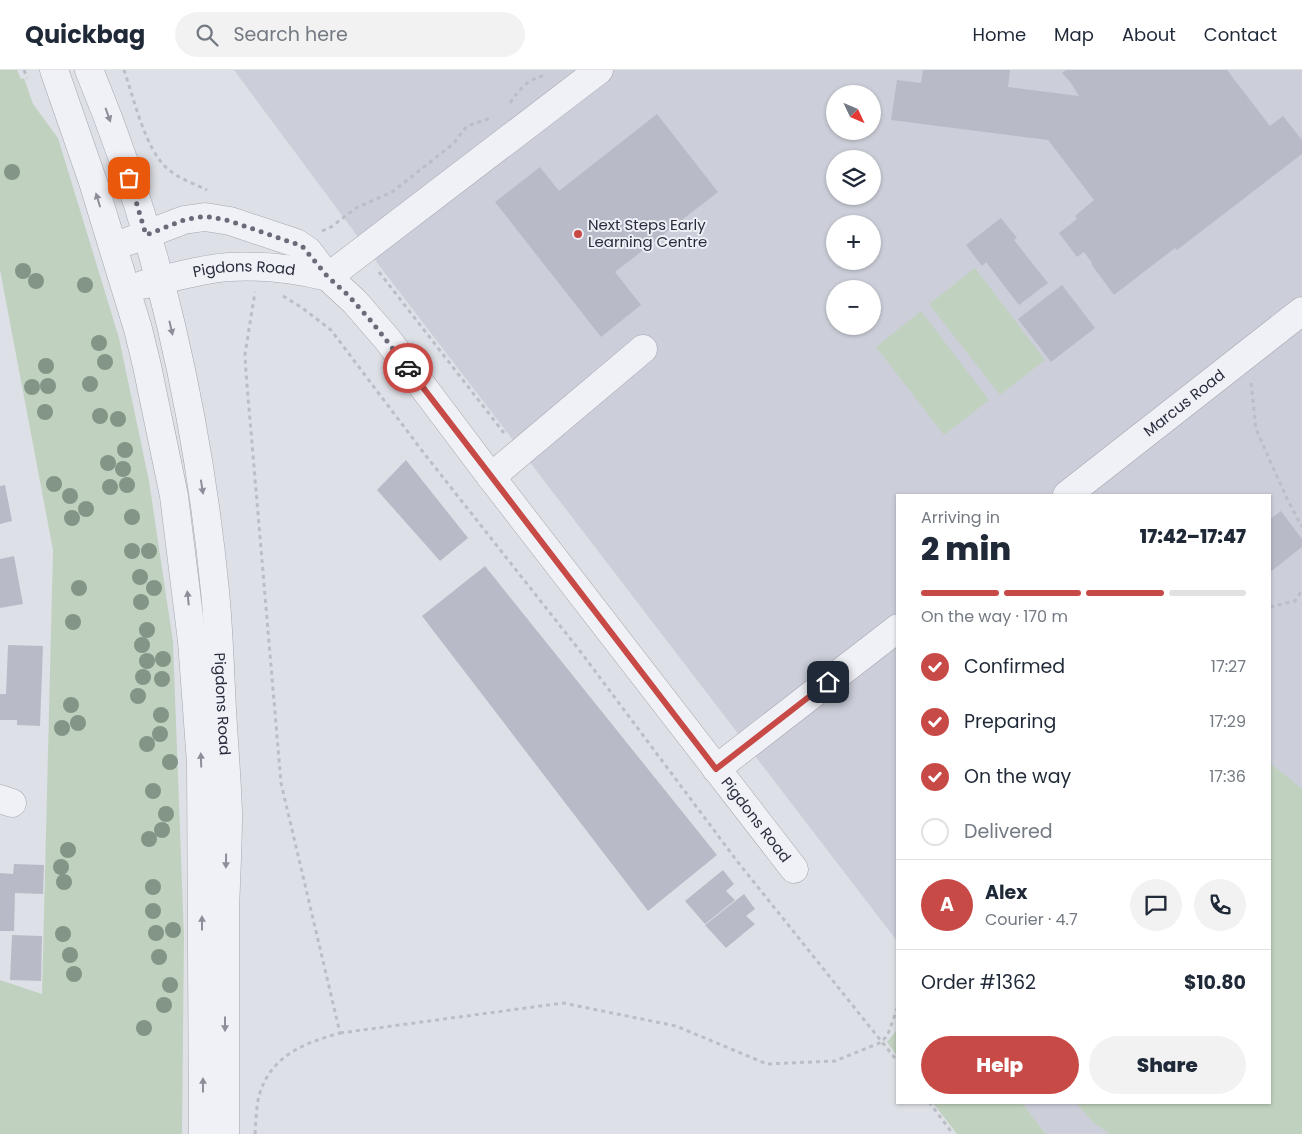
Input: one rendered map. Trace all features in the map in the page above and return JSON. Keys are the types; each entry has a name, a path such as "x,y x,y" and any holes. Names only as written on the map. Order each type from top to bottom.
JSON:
{"street":[{"name":"Pigdons Road","path":"54,70 93,182 126,289 147,366 174,496 192,641 201,763 204,1134"},
{"name":"Pigdons Road","path":"89,70 108,116 159,280 187,399 203,492 218,623 228,812 225,910 225,1134"},
{"path":"328,277 599,70"},
{"name":"Pigdons Road","path":"113,247 192,218 205,216 217,218 302,246 328,277 355,302 387,339 491,477 794,869"},
{"name":"Pigdons Road","path":"126,289 218,268 251,266 293,270 328,277"},
{"name":"Marcus Road","path":"1068,494 1302,311"},
{"path":"491,477 643,349"},
{"path":"716,769 896,630"}],"path":[{"path":"24,70 30,85"},
{"path":"124,70 150,145 159,161 170,171 211,192"},
{"path":"505,108 521,88 535,78 551,74"},
{"path":"343,217 356,208 392,192 452,144 467,126 496,115"},
{"path":"251,266 257,281 245,354 246,372 281,783 340,1033"},
{"path":"376,267 504,434"},
{"path":"279,294 301,307 331,330 423,452 580,652 737,861 896,1060"},
{"path":"1239,361 1250,376 1256,429 1287,500 1302,527"},
{"path":"1271,607 1295,601 1302,590"},
{"path":"255,1134 258,1097 266,1078 277,1063 289,1053 314,1040 340,1033 563,1004 676,1026 767,1064 835,1061 882,1042 888,1034 896,1012"},
{"path":"930,1104 953,1134"}],"shaded area":[{"path":"234,70 1302,70 1302,1134 1046,1134 1023,1104 1271,1104 1271,494 896,494 896,940 381,268"}],"green space":[{"path":"0,70 17,70 21,79 24,78 33,104 58,138 119,338 149,481 173,642 184,937 182,1134 0,1134 0,980 42,994 53,550 0,270"},
{"path":"975,268 1045,360 1000,395 929,304"},
{"path":"921,311 989,400 944,435 876,347"},
{"path":"1271,764 1302,789 1302,1134 1110,1134 1094,1123 1077,1104 1271,1104"},
{"path":"896,1031 896,1055 887,1042"},
{"path":"934,1104 1023,1104 1046,1134 957,1134"}],"building":[{"path":"923,70 1010,70 1008,87 1079,96 1062,73 1066,70 1227,70 1270,126 1283,116 1302,140 1302,154 1177,250 1175,248 1114,295 1084,252 1077,257 1059,233 1077,219 1075,216 1094,200 1048,140 891,120 897,80 921,83"},
{"path":"657,114 718,192 615,272 641,305 601,337 495,202 540,167 559,191"},
{"path":"1001,218 1017,238 1014,240 1048,283 1019,305 986,262 982,266 966,245"},
{"path":"1062,285 1095,328 1051,362 1018,319"},
{"path":"406,460 468,538 440,561 377,490"},
{"path":"5,485 12,521 0,524 0,486"},
{"path":"1281,511 1302,539 1302,547 1271,571 1271,518"},
{"path":"14,556 23,604 0,608 0,559"},
{"path":"485,566 717,855 648,911 422,616"},
{"path":"8,645 43,646 40,726 17,725 17,720 0,720 0,694 6,694"},
{"path":"14,864 44,865 43,894 15,893 14,931 0,931 0,873 13,874"},
{"path":"723,870 734,884 726,891 735,900 705,924 685,901"},
{"path":"744,894 755,909 746,916 755,924 726,948 705,925"},
{"path":"12,935 42,936 41,981 10,980"}],"way so far":[{"path":"129,178 146,235 184,220 205,216 230,221 302,246 328,277 348,295 387,339 408,368"}],"place":[{"name":"Next Steps Early Learning Centre","path":"578,234"}],"route":[{"path":"408,368 716,769 828,682"}]}
